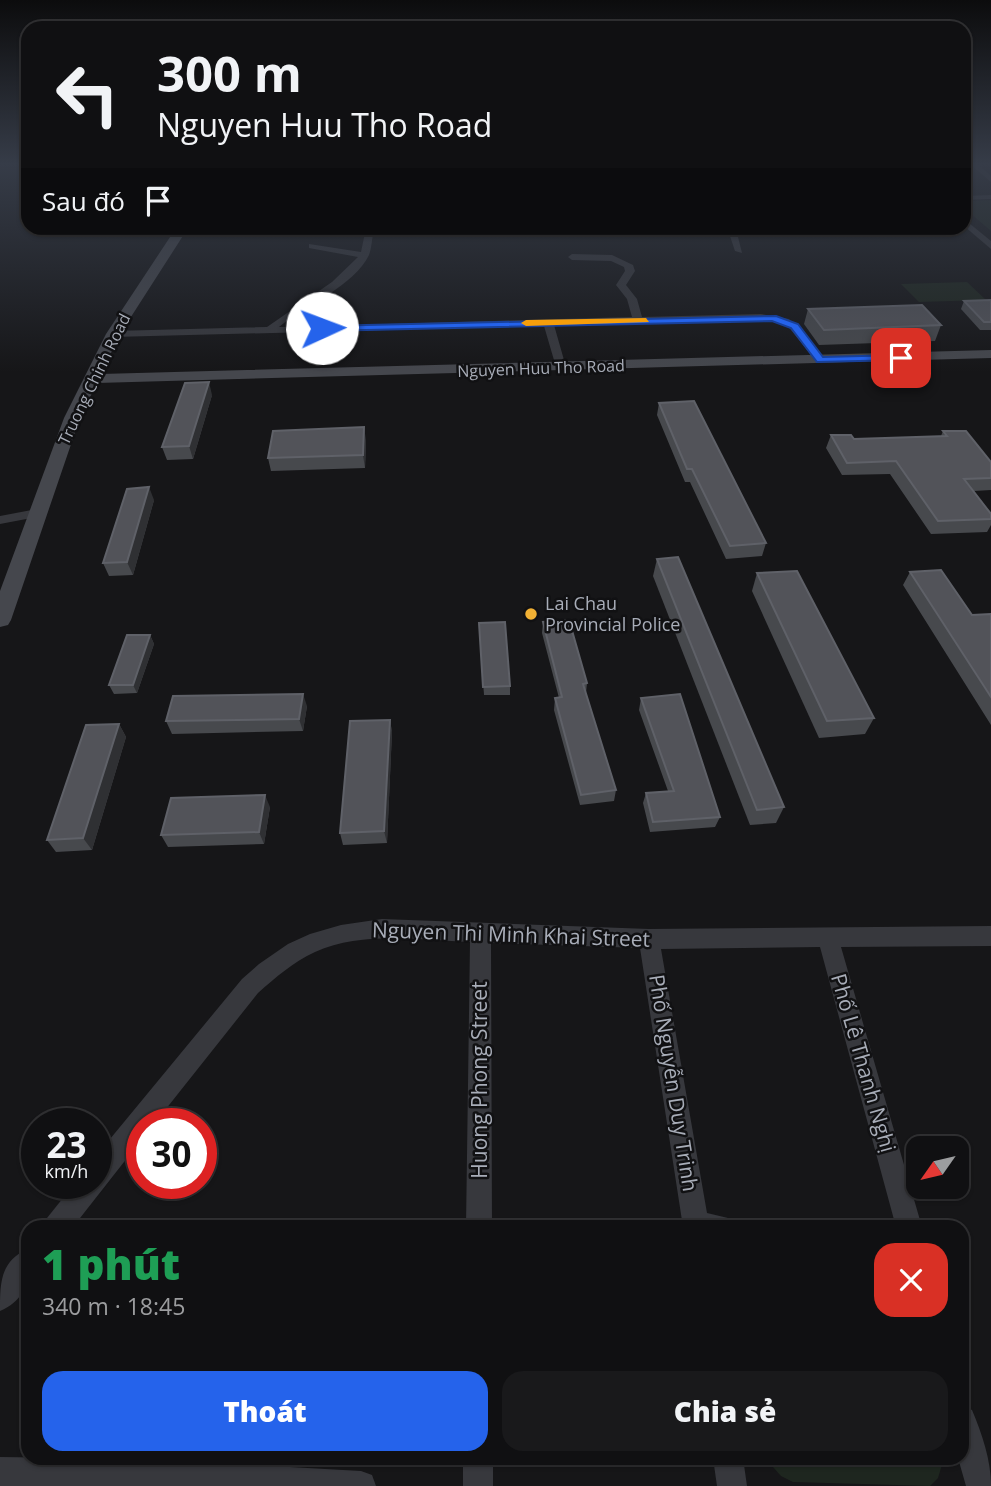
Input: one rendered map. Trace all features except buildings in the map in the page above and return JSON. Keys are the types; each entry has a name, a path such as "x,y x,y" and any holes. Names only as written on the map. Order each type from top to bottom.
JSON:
{"street":[{"path":"976,232 991,246"},
{"name":"Truong Chinh Road","path":"0,620 72,418 113,334 177,235"},
{"path":"268,330 301,304 341,281 364,255 368,235"},
{"path":"734,235 739,251"},
{"path":"312,246 364,255"},
{"path":"572,257 612,258 628,265 630,271 621,285 632,299 638,320"},
{"path":"113,334 548,322 783,319 801,333 821,360"},
{"path":"548,322 561,367"},
{"name":"Nguyen Huu Tho Road","path":"91,379 991,354"},
{"path":"0,520 37,513"},
{"name":"Nguyen Thi Minh Khai Street","path":"112,1156 250,986 297,948 343,933 382,929 649,939 991,936"},
{"name":"Huong Phong Street","path":"479,1220 481,933"},
{"name":"Phố Nguyễn Duy Trinh","path":"649,939 695,1220"},
{"name":"Phố Lê Thanh Nghị","path":"828,939 907,1220"},
{"path":"62,1220 78,1199"},
{"path":"0,1297 21,1271"},
{"path":"969,1444 981,1486"},
{"path":"478,1465 478,1486"},
{"path":"729,1465 732,1486"},
{"path":"0,1472 144,1474 361,1486"}],"shaded area":[{"path":"967,282 986,300 919,302 901,284"},
{"path":"771,1465 942,1465 938,1478 930,1486 793,1482 781,1476"}],"slow traffic":[{"path":"526,323 646,320"}],"place":[{"name":"Lai Chau Provincial Police","path":"531,614"}],"route":[{"path":"322,328 761,317 783,319 795,326 821,360 901,358"}]}
